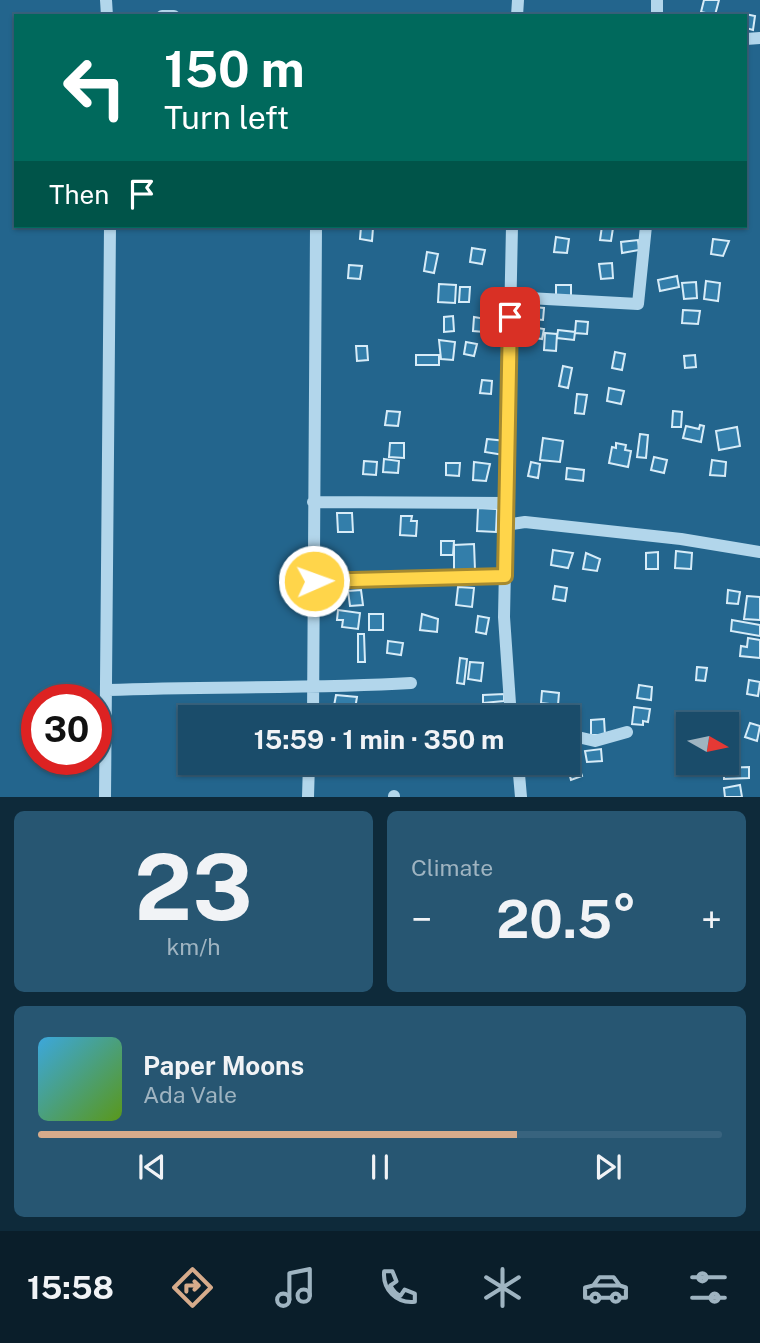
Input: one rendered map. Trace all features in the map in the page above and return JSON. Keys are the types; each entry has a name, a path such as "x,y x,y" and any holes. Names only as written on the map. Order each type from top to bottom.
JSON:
{"street":[{"path":"108,684 110,228"},
{"path":"313,705 316,228"},
{"path":"509,705 505,576 512,228"},
{"path":"510,297 638,304 646,228"},
{"path":"313,502 506,503"},
{"path":"506,525 526,522 760,552"},
{"path":"314,581 505,576"},
{"path":"112,690 232,685 313,689 411,683"},
{"path":"580,737 596,741 627,732"},
{"path":"105,797 106,775"},
{"path":"308,797 309,775"},
{"path":"519,775 521,797"}],"building":[{"path":"704,0 719,0 715,14 701,12"},
{"path":"747,14 755,16 753,30 747,28"},
{"path":"361,228 373,228 372,241 360,239"},
{"path":"602,228 613,228 611,241 600,240"},
{"path":"556,237 569,239 567,253 554,252"},
{"path":"713,239 729,241 723,256 711,254"},
{"path":"638,240 639,250 622,253 621,242"},
{"path":"472,248 485,250 482,264 470,262"},
{"path":"427,252 438,254 434,273 424,271"},
{"path":"612,263 613,278 601,279 599,264"},
{"path":"349,265 362,266 360,279 348,278"},
{"path":"677,276 679,287 660,291 658,280"},
{"path":"706,281 720,283 718,301 704,299"},
{"path":"696,282 697,298 684,299 682,283"},
{"path":"439,284 456,285 455,303 438,302"},
{"path":"556,285 571,285 571,297 556,296"},
{"path":"460,287 470,287 469,302 459,302"},
{"path":"534,307 544,308 543,320 533,319"},
{"path":"683,310 700,311 698,324 682,323"},
{"path":"453,316 454,331 444,332 444,317"},
{"path":"474,317 486,319 484,332 473,331"},
{"path":"576,321 588,322 587,334 575,333"},
{"path":"531,327 544,329 542,339 529,337"},
{"path":"558,330 575,332 574,340 557,338"},
{"path":"545,333 557,334 556,351 544,350"},
{"path":"439,340 455,342 453,360 441,359"},
{"path":"466,342 477,344 474,356 464,354"},
{"path":"356,346 367,346 368,360 357,361"},
{"path":"615,352 625,354 622,370 612,368"},
{"path":"416,355 439,355 439,365 416,365"},
{"path":"695,355 696,367 685,368 684,356"},
{"path":"563,366 572,368 568,388 559,386"},
{"path":"482,380 492,381 491,394 480,393"},
{"path":"609,388 624,391 621,404 607,401"},
{"path":"577,394 587,395 584,414 575,413"},
{"path":"387,411 400,412 398,426 385,425"},
{"path":"673,411 682,412 681,427 672,427"},
{"path":"700,425 704,426 701,442 683,438 686,426 699,429"},
{"path":"737,427 740,446 719,450 716,431"},
{"path":"640,434 648,435 646,458 637,457"},
{"path":"543,438 563,441 560,462 540,460"},
{"path":"487,439 506,441 504,455 485,452"},
{"path":"390,443 404,443 404,458 389,457"},
{"path":"616,443 626,445 625,450 631,451 628,467 609,463 612,447 616,448"},
{"path":"654,457 667,460 664,473 651,470"},
{"path":"384,459 399,461 398,473 383,472"},
{"path":"712,460 726,462 725,476 710,475"},
{"path":"364,461 377,462 376,475 363,474"},
{"path":"474,462 490,464 486,481 473,480"},
{"path":"531,462 540,464 538,478 528,476"},
{"path":"446,463 460,463 459,476 446,475"},
{"path":"567,468 584,470 583,481 566,479"},
{"path":"478,508 497,509 496,532 477,531"},
{"path":"337,513 352,513 353,532 338,532"},
{"path":"401,516 412,516 411,521 417,521 416,536 400,535"},
{"path":"441,541 454,541 453,555 441,555"},
{"path":"474,544 475,570 454,571 454,545"},
{"path":"553,550 573,553 568,568 551,565"},
{"path":"676,551 692,553 691,569 675,568"},
{"path":"658,552 658,569 646,569 646,553"},
{"path":"586,553 600,559 597,571 583,569"},
{"path":"555,586 567,588 565,601 553,599"},
{"path":"458,587 474,588 472,607 456,605"},
{"path":"361,590 363,605 350,606 348,591"},
{"path":"728,590 740,592 738,604 727,603"},
{"path":"747,596 760,597 760,620 744,619"},
{"path":"338,610 360,613 358,629 342,627 343,620 337,620"},
{"path":"369,614 383,614 383,630 369,630"},
{"path":"422,614 438,619 437,632 420,630"},
{"path":"478,616 489,618 486,634 476,632"},
{"path":"732,620 760,625 760,636 731,631"},
{"path":"358,634 364,634 365,662 358,662"},
{"path":"748,638 760,640 760,658 740,656 741,646 747,647"},
{"path":"388,641 403,643 401,655 387,653"},
{"path":"460,658 467,659 464,684 457,683"},
{"path":"470,662 483,663 481,681 468,679"},
{"path":"697,667 707,668 705,681 696,680"},
{"path":"749,680 760,682 758,696 747,694"},
{"path":"639,685 652,687 651,700 637,698"},
{"path":"542,691 559,693 558,705 541,703"},
{"path":"504,694 504,701 483,703 483,695"},
{"path":"336,695 357,697 356,705 334,705"},
{"path":"634,707 650,709 648,722 643,721 643,725 632,724"},
{"path":"604,719 605,735 591,735 591,720"},
{"path":"750,723 760,726 757,741 745,737"},
{"path":"601,749 602,761 587,762 585,751"},
{"path":"739,767 749,767 749,778 724,779 724,775 739,775"},
{"path":"580,770 582,776 571,780 570,775 580,775"},
{"path":"740,785 742,797 725,797 724,788"}],"route":[{"path":"314,581 505,576 510,317"}]}
